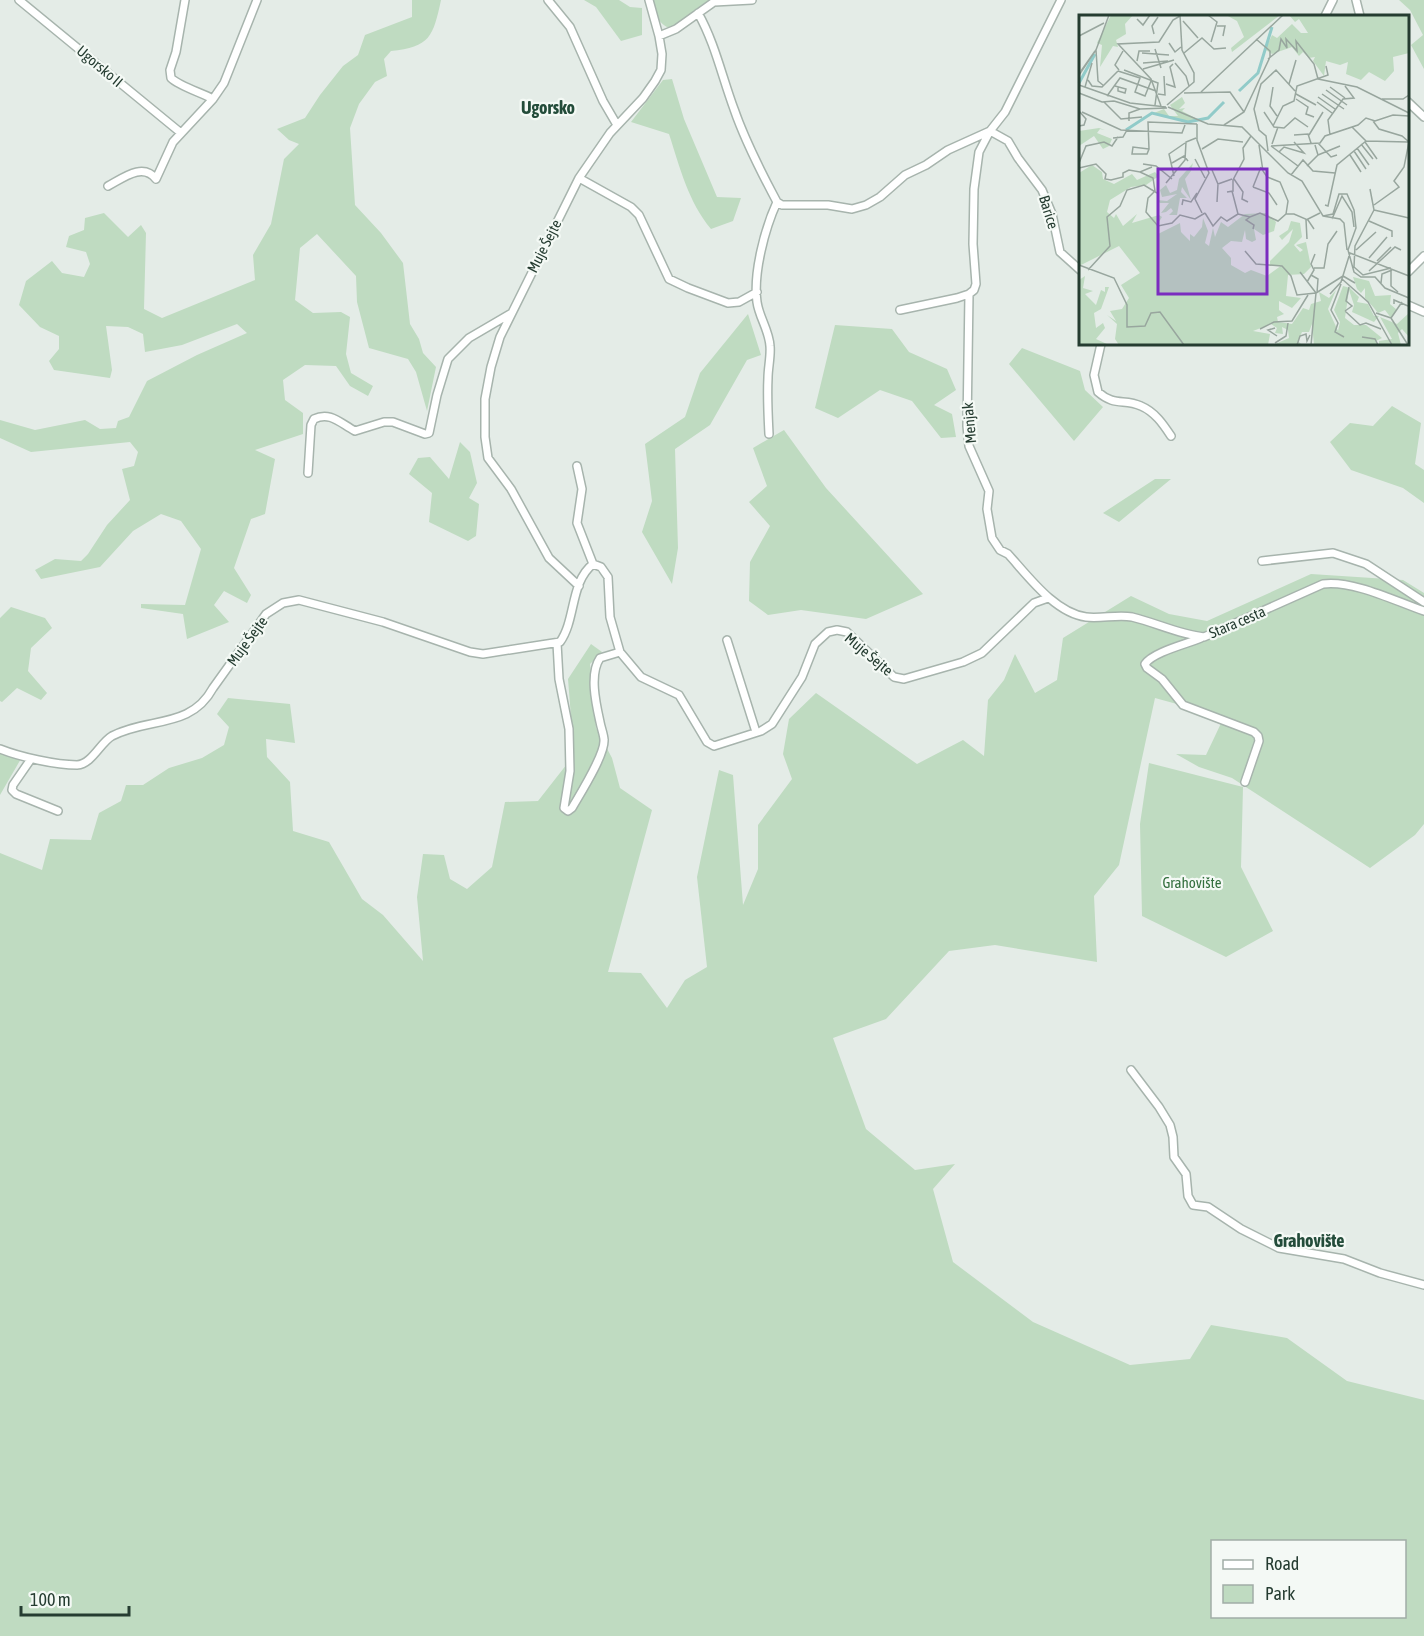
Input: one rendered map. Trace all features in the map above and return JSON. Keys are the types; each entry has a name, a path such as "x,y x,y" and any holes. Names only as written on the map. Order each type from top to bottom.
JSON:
{"street":[{"name":"Ugorsko II","path":"20,0 181,133"},
{"path":"185,0 176,52 170,70 171,78 176,83 190,87 213,99"},
{"path":"108,186 129,174 141,171 153,174 156,179 173,142 213,99 232,66 257,0"},
{"path":"548,0 570,27 603,101 617,125"},
{"name":"Muje Šejte","path":"579,586 549,558 511,489 488,458 485,437 485,399 500,337 579,178 617,125 656,81 661,70 659,36 649,0"},
{"path":"659,36 676,29 714,2 752,0"},
{"name":"Menjak","path":"1048,598 1008,554 1000,550 992,538 987,509 989,491 969,446 967,426 969,294 974,290 976,284 973,244 974,189 979,152 990,131 1005,112 1061,0"},
{"path":"1326,15 1333,0"},
{"path":"1356,0 1360,15"},
{"path":"698,13 707,29 739,122 777,202 765,235 757,292 757,303 770,346 767,404 769,434"},
{"path":"1409,104 1424,117"},
{"name":"Menjak","path":"777,202 789,206 828,205 852,209 866,205 880,197 905,175 926,165 948,150 990,131"},
{"name":"Barice","path":"990,131 1008,141 1042,190 1052,214 1060,252 1079,269"},
{"path":"579,178 630,207 639,215 669,279 728,303 739,302 757,292"},
{"path":"1409,270 1424,256"},
{"path":"900,310 969,294"},
{"path":"1409,306 1424,312"},
{"path":"308,473 311,425 314,419 322,415 330,416 355,431 384,422 393,422 425,434 429,433 437,394 448,359 469,338 510,314"},
{"path":"1101,345 1094,375 1098,392 1112,402 1141,405 1158,417 1171,436"},
{"name":"Muje Šejte","path":"576,466 582,489 577,523 593,564 601,567 608,577 610,617 620,652 641,677 679,695 710,745 714,746 756,732 772,724 802,677 815,644 828,632 837,630 847,632 894,677 904,679 963,662 982,653 1035,603 1048,598"},
{"path":"1262,561 1333,553 1366,564 1424,602"},
{"path":"593,564 587,568 579,586 566,634 557,643 559,679 569,729 570,771 564,808 568,811 572,808 592,771 604,742 597,705 596,664 600,658 620,652"},
{"name":"Stara cesta","path":"1048,598 1061,607 1084,617 1130,617 1183,635 1204,637 1323,584 1335,583 1369,592 1424,611"},
{"name":"Muje Šejte","path":"0,749 32,759 78,765 88,760 111,737 186,716 206,702 266,614 283,603 299,600 383,622 470,652 483,654 557,643"},
{"path":"1204,637 1147,660 1145,664 1162,679 1183,705 1254,732 1258,736 1259,741 1245,782"},
{"path":"727,640 756,732"},
{"path":"32,759 13,785 12,790 15,794 58,811"},
{"path":"1131,1070 1170,1125 1174,1156 1186,1174 1188,1196 1193,1205 1208,1207 1240,1229 1279,1248 1344,1259 1380,1273 1424,1284"}],"green space":[{"path":"412,0 441,0 432,31 422,43 414,47 391,51 384,59 387,76 375,82 359,104 350,128 355,205 381,233 403,263 410,324 419,339 423,353 436,367 427,411 416,372 408,359 369,348 357,302 356,276 317,234 300,248 295,300 313,313 341,312 350,317 346,354 351,373 373,386 368,396 350,386 336,366 305,365 283,380 285,400 303,413 303,434 255,450 275,459 265,514 251,519 234,568 251,595 247,603 224,591 214,605 229,622 187,639 183,614 141,608 141,604 185,605 201,549 181,521 161,514 133,531 100,567 41,579 35,570 55,559 81,561 107,525 130,500 122,469 134,466 138,452 130,442 31,452 0,438 0,420 35,430 85,420 100,429 116,428 118,421 129,417 147,381 197,355 247,333 237,324 182,345 145,352 143,334 128,327 106,326 112,370 110,378 54,370 49,361 59,349 59,336 40,327 19,305 26,281 52,261 62,273 84,277 90,264 86,252 66,247 69,236 84,230 85,218 104,213 128,237 141,225 146,233 144,309 162,318 255,280 253,255 271,224 284,159 299,144 289,140 277,129 305,118 343,66 358,55 365,35 412,17"},
{"path":"584,0 619,0 630,7 642,8 642,35 621,41 596,7"},
{"path":"651,0 715,0 671,28 660,21"},
{"path":"1399,0 1424,0 1424,69 1411,45 1423,35 1410,10"},
{"path":"672,79 684,119 717,197 741,198 733,221 711,229 691,196 669,134 631,122 663,80"},
{"path":"748,314 761,355 747,360 710,425 675,449 678,548 672,584 642,532 652,501 645,444 685,417 700,373"},
{"path":"835,325 892,329 909,352 947,369 956,390 934,405 952,414 956,437 941,438 912,401 880,390 838,418 815,408"},
{"path":"1022,348 1080,371 1085,390 1103,407 1074,441 1009,364"},
{"path":"1392,406 1421,423 1415,464 1424,470 1424,503 1403,488 1351,470 1330,442 1350,423 1373,426"},
{"path":"784,430 826,488 923,594 866,619 801,610 768,615 749,601 750,562 770,526 749,502 767,486 753,448"},
{"path":"460,442 470,452 477,483 469,498 479,504 476,536 468,541 429,522 432,493 409,474 418,458 430,457 449,479"},
{"path":"1155,479 1171,479 1119,522 1103,513"},
{"path":"1311,574 1403,580 1424,593 1424,824 1415,835 1370,868 1232,778 1199,767 1176,754 1206,755 1224,717 1155,698 1119,865 1094,896 1097,962 995,945 949,951 886,1019 833,1038 866,1129 915,1170 955,1164 933,1189 953,1262 1033,1322 1130,1365 1190,1359 1211,1325 1287,1338 1347,1381 1424,1400 1424,1636 0,1636 0,853 42,870 50,839 91,840 99,813 121,801 126,785 143,785 169,768 202,758 224,745 229,727 217,714 228,698 290,704 295,743 266,739 267,757 290,782 293,831 329,842 362,899 383,915 423,961 417,897 423,854 444,855 450,879 467,889 492,867 505,802 538,801 574,755 568,679 591,644 602,652 590,664 596,728 612,758 620,788 652,810 608,972 641,973 667,1008 685,980 707,967 697,877 719,770 733,775 743,905 758,869 758,825 792,779 783,754 789,719 816,693 917,764 963,740 984,756 988,700 1004,680 1015,654 1035,693 1057,680 1063,638 1131,596 1169,614 1207,621"},
{"path":"11,607 45,618 52,628 31,648 28,671 47,693 41,700 17,688 2,702 0,701 0,618"},
{"path":"0,749 22,757 0,795"},
{"name":"Grahovište","path":"1149,763 1243,787 1241,867 1273,931 1226,957 1142,916 1140,824"}],"district":[{"name":"Ugorsko","path":"548,107"},
{"name":"Grahovište","path":"1309,1240"}]}
